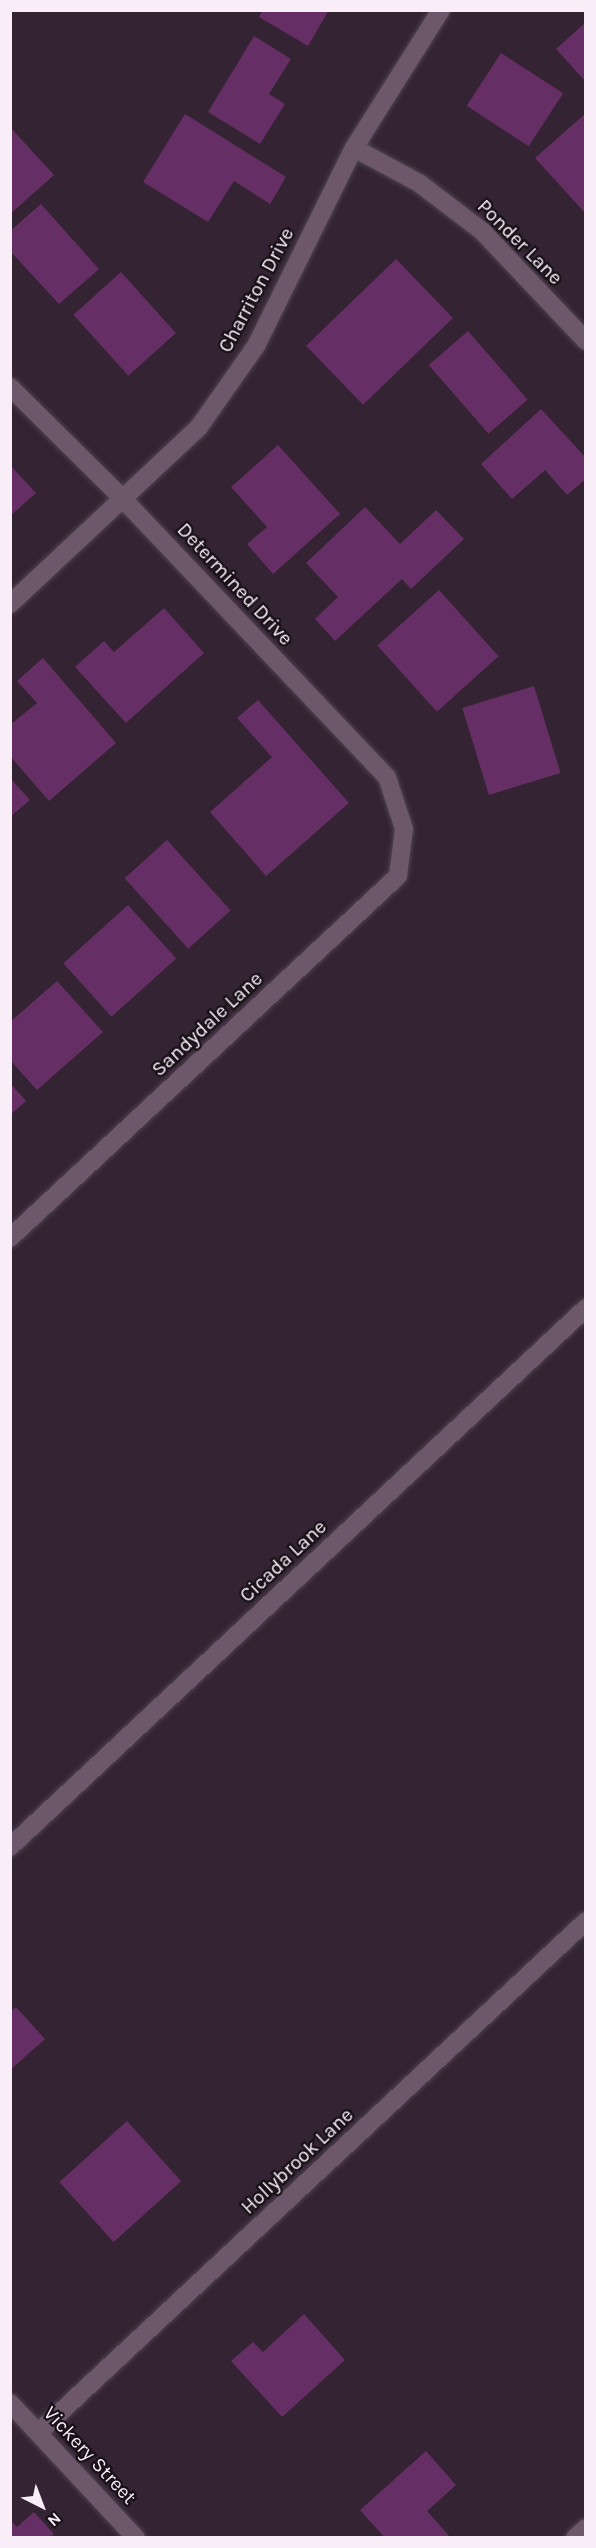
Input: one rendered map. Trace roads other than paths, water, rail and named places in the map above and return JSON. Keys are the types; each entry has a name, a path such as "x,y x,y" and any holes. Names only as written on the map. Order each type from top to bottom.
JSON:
{"street":[{"name":"Charriton Drive","path":"10,604 200,427 256,346 354,148 441,10"},
{"name":"Ponder Lane","path":"354,148 419,183 483,232 585,340"},
{"name":"Determined Drive","path":"10,387 123,499 387,777 404,829"},
{"name":"Sandydale Lane","path":"10,1238 398,876 404,829"},
{"name":"Cicada Lane","path":"10,1846 585,1308"},
{"name":"Hollybrook Lane","path":"38,2433 585,1921"},
{"name":"Vickery Street","path":"10,2403 136,2538"},
{"path":"575,2538 585,2528"}]}
